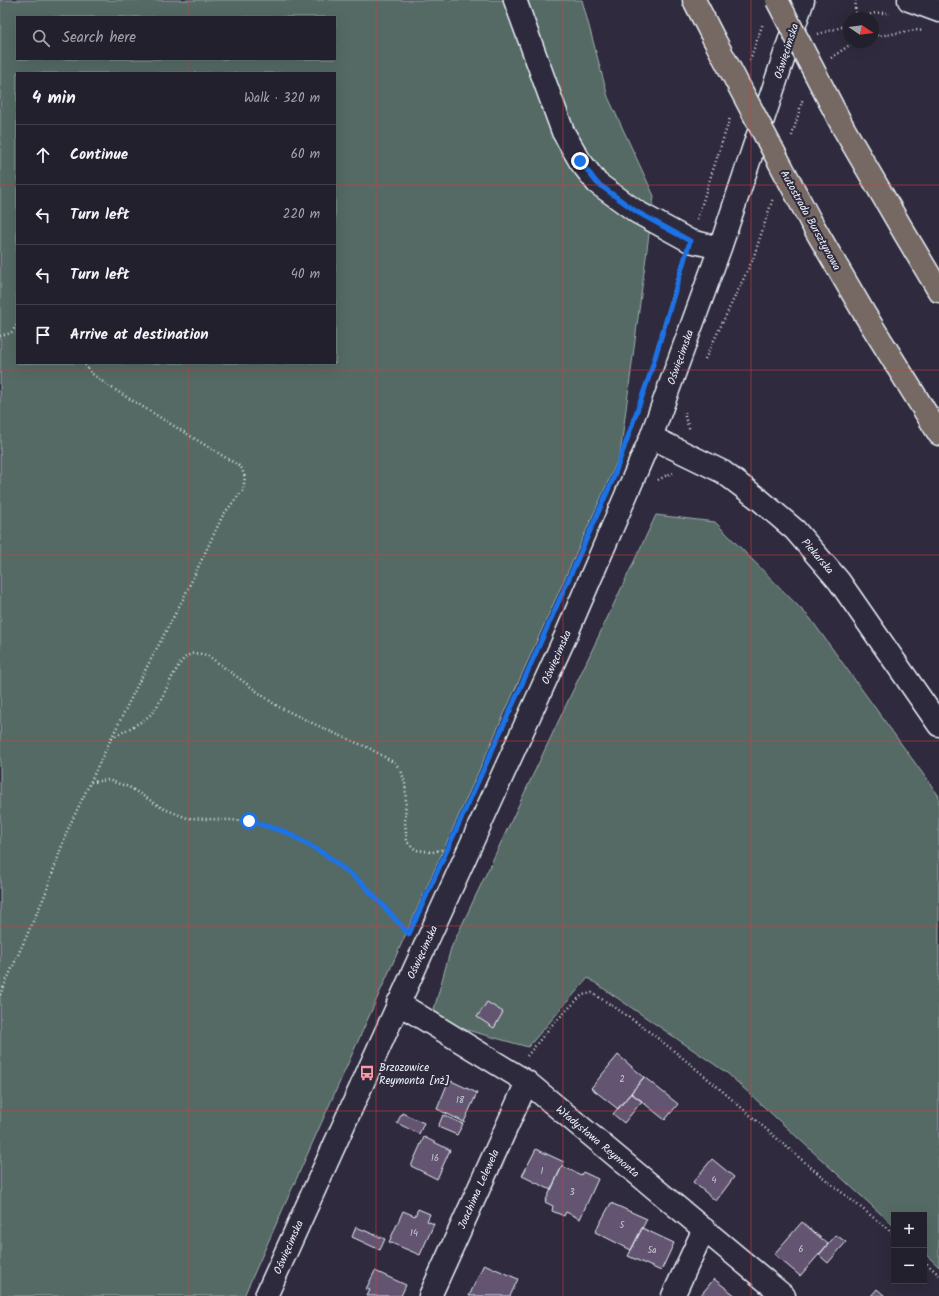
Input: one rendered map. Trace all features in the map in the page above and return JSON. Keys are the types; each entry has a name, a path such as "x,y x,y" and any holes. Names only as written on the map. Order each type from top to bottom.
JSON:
{"highway":[{"name":"Autostrada Bursztynowa","path":"694,0 810,222 939,434"},
{"path":"777,0 844,129 939,291"}],"street":[{"path":"515,0 563,132 580,161 597,183 637,212 690,241 720,248"},
{"name":"Oświęcimska","path":"266,1296 567,633 651,437 720,248 803,0"},
{"path":"909,0 939,11"},
{"name":"Piekarska","path":"651,437 723,472 760,500 795,530 839,581 939,725"},
{"name":"Władysława Reymonta","path":"398,1003 520,1077 784,1296"},
{"name":"Joachima Lelewela","path":"430,1296 520,1077"},
{"path":"673,1296 704,1229"}],"path":[{"path":"856,0 856,12"},
{"path":"748,66 763,22"},
{"path":"879,36 916,30 930,31"},
{"path":"826,61 845,48"},
{"path":"790,140 804,94"},
{"path":"656,352 690,241 731,117"},
{"path":"703,364 753,259 774,193"},
{"path":"0,336 11,333 16,327"},
{"path":"0,995 45,895 68,832 111,739 183,599 222,515 243,490 245,477 241,467 107,385 91,373 85,364"},
{"path":"686,405 685,418 688,428 692,433"},
{"path":"111,739 141,722 153,712 166,691 179,665 189,655 199,653 207,655 277,706 369,748 395,763 401,770 405,783 405,822 407,842 416,850 433,852 447,849 444,856"},
{"path":"91,782 108,780 129,788 162,808 187,818 249,821 286,832 326,855 363,884 409,934 412,927"},
{"path":"520,1077 552,1025 582,995 592,993 619,1009 703,1074 790,1150 891,1232"},
{"path":"927,1264 939,1275"}],"green space":[{"path":"0,0 582,0 608,97 654,196 620,455 244,1296 0,1296"},
{"path":"656,515 715,522 810,618 939,796 939,1267 927,1256 927,1212 891,1212 891,1223 727,1073 588,978 528,1047 431,1020 451,948"}],"building":[{"path":"487,1002 503,1012 494,1028 477,1017"},
{"path":"618,1055 644,1077 618,1109 591,1088"},
{"path":"644,1077 678,1104 665,1120 631,1093"},
{"path":"449,1080 477,1093 464,1122 437,1109"},
{"path":"631,1093 642,1101 624,1123 613,1114"},
{"path":"402,1113 424,1123 419,1134 397,1123"},
{"path":"443,1115 463,1124 457,1135 438,1127"},
{"path":"424,1137 450,1150 437,1179 411,1166"},
{"path":"536,1149 564,1162 551,1190 522,1176"},
{"path":"712,1159 734,1177 716,1201 693,1182"},
{"path":"562,1166 581,1175 583,1172 598,1179 580,1219 566,1212 564,1216 552,1211 553,1206 545,1202"},
{"path":"611,1203 647,1219 631,1250 595,1232"},
{"path":"418,1209 430,1214 427,1221 434,1224 420,1255 389,1242 403,1211 415,1216"},
{"path":"802,1222 828,1244 800,1276 774,1254"},
{"path":"356,1227 385,1239 380,1250 352,1237"},
{"path":"642,1228 674,1243 661,1271 628,1256"},
{"path":"836,1235 846,1242 828,1263 819,1255"},
{"path":"484,1264 518,1279 510,1296 469,1296"},
{"path":"375,1271 406,1285 401,1296 367,1296 370,1290 366,1289"},
{"path":"714,1279 736,1296 700,1296"},
{"path":"877,1289 885,1296 871,1296"}],"place":[{"name":"Brzozowice Reymonta [nż]","path":"367,1073"}],"route":[{"path":"249,821 286,832 326,855 363,884 409,934 613,479 650,374 690,241 637,212 597,183 580,161"}]}
